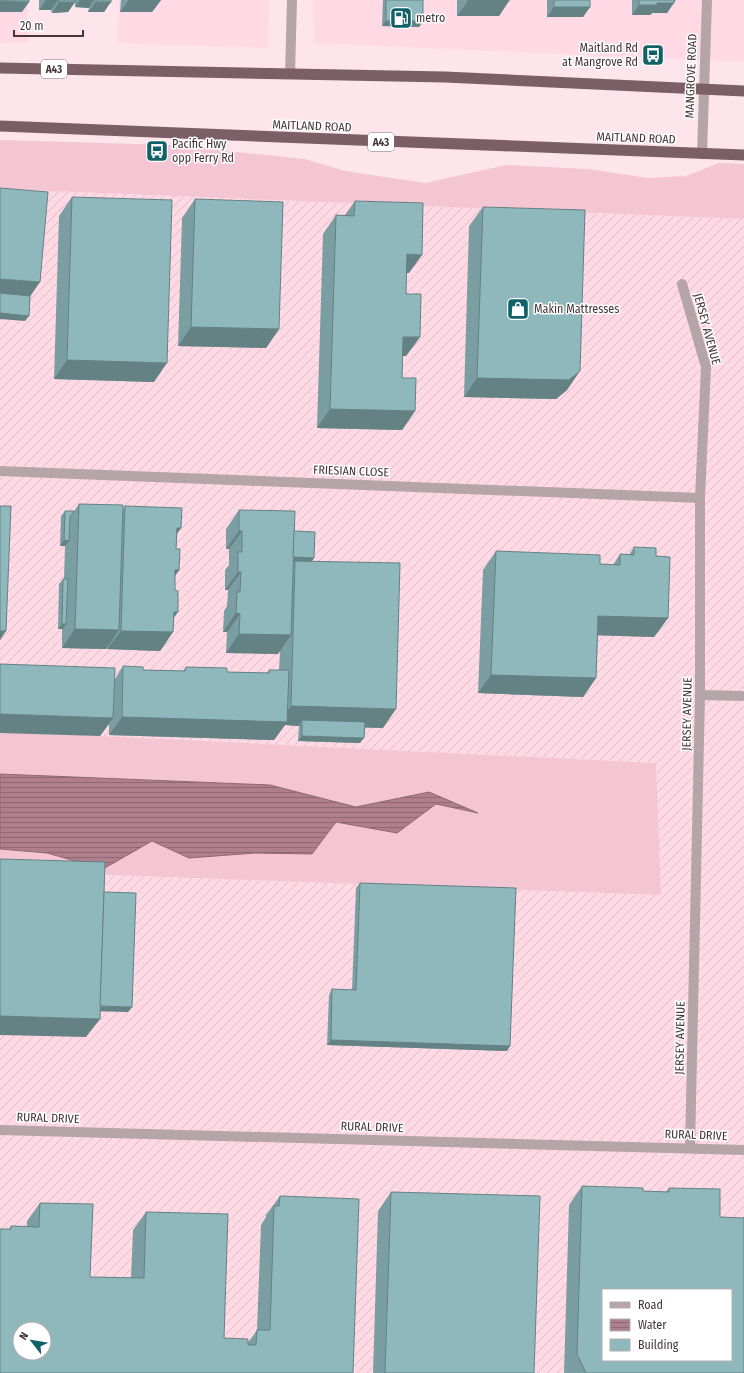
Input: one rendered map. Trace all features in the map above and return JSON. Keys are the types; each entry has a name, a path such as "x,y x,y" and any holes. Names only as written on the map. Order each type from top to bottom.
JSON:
{"highway":[{"name":"A43","path":"0,68 445,77 744,91"},
{"name":"MAITLAND ROAD","path":"0,126 744,155"}],"street":[{"path":"290,74 292,0"},
{"name":"MANGROVE ROAD","path":"702,154 707,0"},
{"name":"JERSEY AVENUE","path":"682,284 706,367 700,498 700,695 690,1148"},
{"name":"FRIESIAN CLOSE","path":"0,471 700,498"},
{"path":"700,695 744,696"},
{"name":"RURAL DRIVE","path":"0,1130 744,1150"}],"shaded area":[{"path":"0,0 28,0 28,43 0,43"},
{"path":"119,0 269,0 268,48 118,43"},
{"path":"313,0 744,0 744,62 314,43"},
{"path":"0,140 170,145 305,159 345,171 425,183 506,165 588,169 648,178 686,176 719,163 744,164 744,219 0,189"},
{"path":"0,189 744,219 744,1373 0,1373 0,871 661,895 656,763 0,731"},
{"path":"0,731 656,763 661,895 0,871"}],"water":[{"path":"0,774 270,785 356,807 429,792 478,813 436,804 397,833 336,822 312,854 255,853 189,858 152,841 103,869 47,853 0,849"}],"building":[{"path":"29,0 29,2 0,1"},
{"path":"59,0 75,0 75,2 59,2"},
{"path":"96,0 111,0 111,2 96,2"},
{"name":"metro","path":"386,0 423,0 423,21 386,21"},
{"path":"509,0 509,1 468,1"},
{"path":"554,0 590,0 590,7 554,7"},
{"path":"639,0 675,0 674,3 639,5"},
{"path":"0,188 48,192 40,282 0,279"},
{"path":"72,197 172,200 167,363 67,360"},
{"path":"195,199 283,202 279,329 191,327"},
{"path":"355,201 423,203 422,255 407,254 406,294 421,294 420,337 403,337 402,378 416,378 415,411 330,409 336,215 354,216"},
{"name":"Makin Mattresses","path":"483,207 585,210 580,371 569,380 477,378"},
{"path":"0,293 30,296 29,316 0,313"},
{"path":"79,504 123,505 119,630 75,629"},
{"path":"0,506 11,506 6,631 0,631"},
{"path":"125,506 182,508 181,528 177,528 176,549 180,549 179,570 175,570 175,590 178,591 178,612 174,612 173,632 121,631"},
{"path":"239,510 295,511 291,635 239,634 240,614 236,613 237,592 240,592 241,572 238,572 238,552 242,552 242,531 239,531"},
{"path":"65,511 74,511 70,517 69,541 64,540"},
{"path":"294,531 315,532 314,558 293,557"},
{"path":"634,547 656,548 656,556 670,557 668,618 598,616 596,678 491,675 496,551 600,555 600,564 620,565 620,554 634,555"},
{"path":"295,561 400,563 396,709 291,706"},
{"path":"63,579 68,579 66,624 62,624"},
{"path":"0,664 115,668 113,718 0,714"},
{"path":"123,666 143,667 143,670 185,671 186,667 227,668 227,672 269,673 269,670 289,670 287,722 122,717"},
{"path":"302,720 365,722 364,738 302,736"},
{"path":"0,859 105,862 100,1019 0,1016"},
{"path":"360,883 516,888 510,1046 331,1040 332,989 356,990"},
{"path":"104,892 136,893 132,1007 100,1006"},
{"path":"582,1186 643,1188 643,1191 669,1192 669,1188 720,1189 720,1217 744,1218 744,1373 586,1373 577,1354"},
{"path":"391,1192 540,1196 534,1373 385,1373"},
{"path":"280,1196 359,1199 353,1373 0,1373 0,1229 11,1229 11,1226 39,1227 40,1203 93,1204 90,1277 144,1278 146,1212 228,1214 224,1338 248,1339 248,1345 256,1345 257,1330 270,1330 274,1206 279,1206"}],"place":[{"name":"metro","path":"401,18"},
{"name":"Maitland Rd at Mangrove Rd","path":"653,55"},
{"name":"Pacific Hwy opp Ferry Rd","path":"157,151"},
{"name":"Makin Mattresses","path":"518,309"}]}
